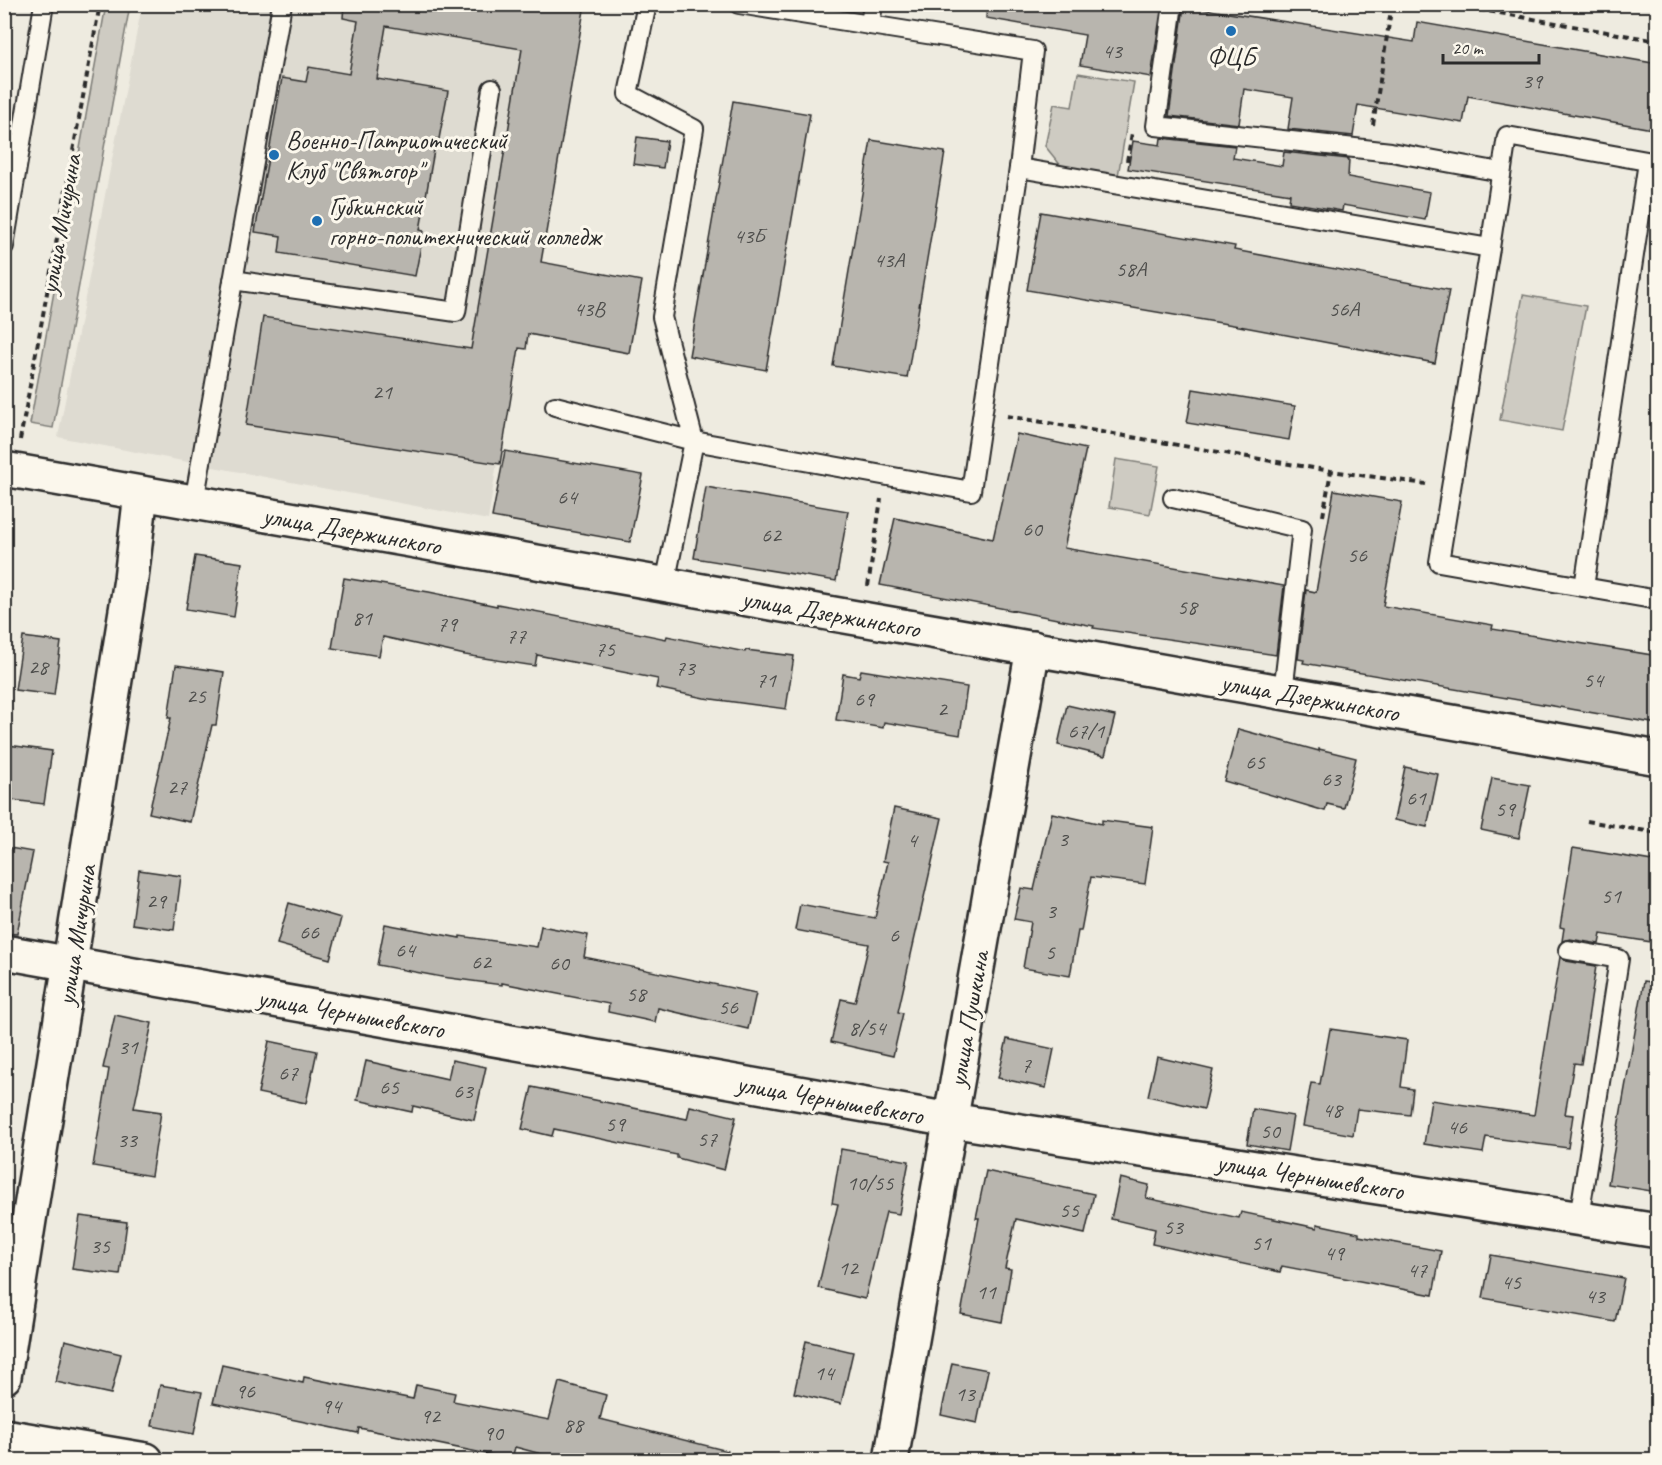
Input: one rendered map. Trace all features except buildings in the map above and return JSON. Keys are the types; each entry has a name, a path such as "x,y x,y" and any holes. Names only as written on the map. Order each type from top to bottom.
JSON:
{"street":[{"name":"улица Дзержинского","path":"12,456 141,493 1658,758"},
{"name":"улица Мичурина","path":"4,1377 72,963 131,579 141,493"},
{"name":"улица Пушкина","path":"891,1461 1033,648"},
{"name":"улица Чернышевского","path":"4,952 950,1120 1658,1231"},
{"path":"4,1436 146,1461"}],"lane":[{"path":"4,246 44,4"},
{"path":"194,502 282,4"},
{"path":"647,4 628,94 694,129 662,317 694,441 665,584"},
{"path":"555,406 694,441 971,491 1019,168 1033,51 739,4"},
{"path":"870,25 873,4"},
{"path":"1173,4 1156,126 1391,152 1501,172"},
{"path":"233,280 456,312 492,89"},
{"path":"1584,587 1653,162 1507,136 1438,562 1658,600"},
{"path":"1019,168 1490,248"},
{"path":"1173,498 1302,529 1283,692"},
{"path":"1568,950 1619,959 1579,1218"}],"path":[{"name":"улица Мичурина","path":"12,456 100,4"},
{"path":"1372,129 1392,4"},
{"path":"1448,4 1658,41"},
{"path":"1003,415 1331,471 1451,488"},
{"path":"1323,518 1331,471"},
{"path":"867,594 882,492"},
{"path":"1587,821 1658,833"}],"shaded area":[{"path":"106,5 130,5 53,428 30,424"},
{"name":"Губкинский горно-политехнический колледж","path":"142,5 569,5 488,520 58,437"},
{"path":"1078,73 1134,82 1118,176 1062,167 1045,146 1054,104 1072,107"},
{"path":"1523,295 1586,306 1562,431 1500,420"},
{"path":"1116,459 1159,466 1150,514 1109,507"}],"place":[{"name":"ФЦБ","path":"1231,31"},
{"name":"Военно-Патриотический Клуб \"Святогор\"","path":"274,155"},
{"name":"Губкинский горно-политехнический колледж","path":"317,221"}]}
